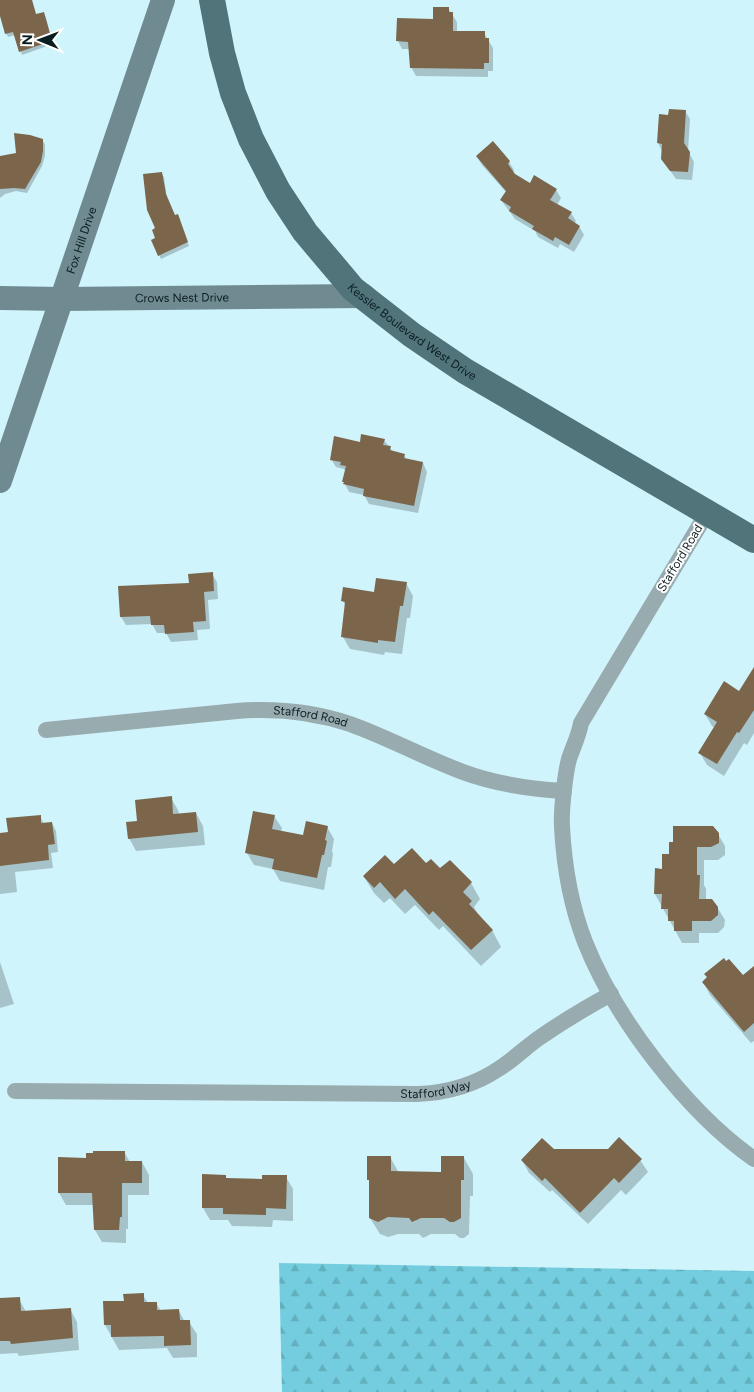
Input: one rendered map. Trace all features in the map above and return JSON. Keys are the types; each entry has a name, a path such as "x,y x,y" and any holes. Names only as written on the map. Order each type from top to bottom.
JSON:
{"main road":[{"name":"Kessler Boulevard West Drive","path":"212,0 222,53 233,93 255,147 278,191 305,232 353,289 412,335 465,371 754,540"}],"street":[{"name":"Fox Hill Drive","path":"0,481 163,0"},
{"name":"Crows Nest Drive","path":"0,298 364,296"},
{"name":"Stafford Road","path":"611,994 591,956 576,914 563,844 564,791 569,760 581,723 707,513"},
{"name":"Stafford Road","path":"46,730 237,711 298,712 348,724 471,775 513,785 564,791"},
{"name":"Stafford Way","path":"15,1091 417,1094 443,1092 469,1084 492,1073 542,1036 611,994"},
{"path":"611,994 636,1035 678,1088 711,1123 754,1158"}],"green space":[{"path":"279,1263 754,1271 754,1392 282,1392"}],"building":[{"path":"0,0 32,0 36,14 44,12 52,41 19,52 13,32 5,34 0,16"},
{"path":"433,7 449,7 449,12 453,12 453,31 485,31 485,38 489,38 489,63 484,63 484,69 410,68 408,42 396,41 397,18 433,19"},
{"path":"669,109 686,110 684,143 690,152 688,172 670,171 661,159 662,144 657,143 659,114 668,115"},
{"path":"14,133 43,139 41,162 25,189 0,189 0,156 16,153"},
{"path":"493,141 510,161 508,164 515,174 530,183 534,175 557,189 550,200 572,212 568,218 580,226 569,245 555,237 553,241 532,229 534,226 509,211 511,207 500,200 506,191 476,156"},
{"path":"162,172 166,194 175,215 178,214 188,242 158,256 151,240 155,238 152,230 155,228 147,210 143,174"},
{"path":"361,434 385,439 383,445 391,446 390,450 405,454 404,458 423,462 414,506 363,496 364,489 343,484 346,466 340,465 341,462 330,460 334,436 360,442"},
{"path":"213,572 214,591 204,592 206,621 193,622 194,632 165,634 164,625 151,625 150,616 120,617 118,586 189,583 188,574"},
{"path":"376,578 407,582 403,606 400,606 395,642 378,640 378,643 341,637 345,602 341,601 343,587 374,592"},
{"path":"754,667 754,710 739,733 737,732 717,764 698,753 717,722 704,714 724,681 739,691"},
{"path":"172,796 173,814 196,812 198,832 128,839 126,822 137,821 135,800"},
{"path":"253,811 275,815 272,829 303,835 306,821 328,826 325,840 327,841 317,878 272,869 274,859 245,853"},
{"path":"41,815 41,823 52,822 55,844 48,845 49,860 0,866 0,833 8,832 6,818"},
{"path":"673,826 713,826 719,833 719,843 711,847 697,847 697,875 700,875 699,899 712,899 718,907 718,915 711,921 692,921 692,931 674,931 674,921 668,921 668,909 661,909 662,894 654,894 655,868 662,869 662,854 669,854 669,842 673,842"},
{"path":"412,848 426,863 431,859 440,868 450,860 472,882 463,892 472,901 469,904 493,930 471,950 433,911 429,915 405,889 395,899 380,882 374,888 363,876 385,855 394,864"},
{"path":"724,958 726,961 729,959 743,975 754,966 754,1023 744,1032 702,982 707,977 704,974"},
{"path":"619,1137 642,1159 619,1183 614,1178 580,1213 545,1178 542,1181 521,1160 542,1138 554,1149 608,1149"},
{"path":"93,1151 125,1151 125,1161 142,1161 142,1183 122,1183 122,1217 120,1217 119,1230 94,1230 92,1193 58,1193 58,1157 86,1158 86,1153 93,1153"},
{"path":"367,1156 391,1156 391,1171 441,1172 441,1156 464,1156 464,1180 461,1180 461,1218 454,1222 444,1218 421,1218 412,1222 409,1218 388,1217 378,1222 369,1218"},
{"path":"202,1174 226,1175 226,1178 262,1179 262,1175 287,1175 286,1209 266,1208 266,1215 223,1214 223,1208 202,1208"},
{"path":"144,1293 144,1302 157,1302 157,1310 179,1309 180,1320 190,1320 191,1345 164,1346 164,1336 111,1337 111,1325 104,1325 103,1301 124,1301 123,1294"},
{"path":"20,1297 21,1311 71,1308 73,1338 11,1344 10,1341 0,1341 0,1298"}]}
